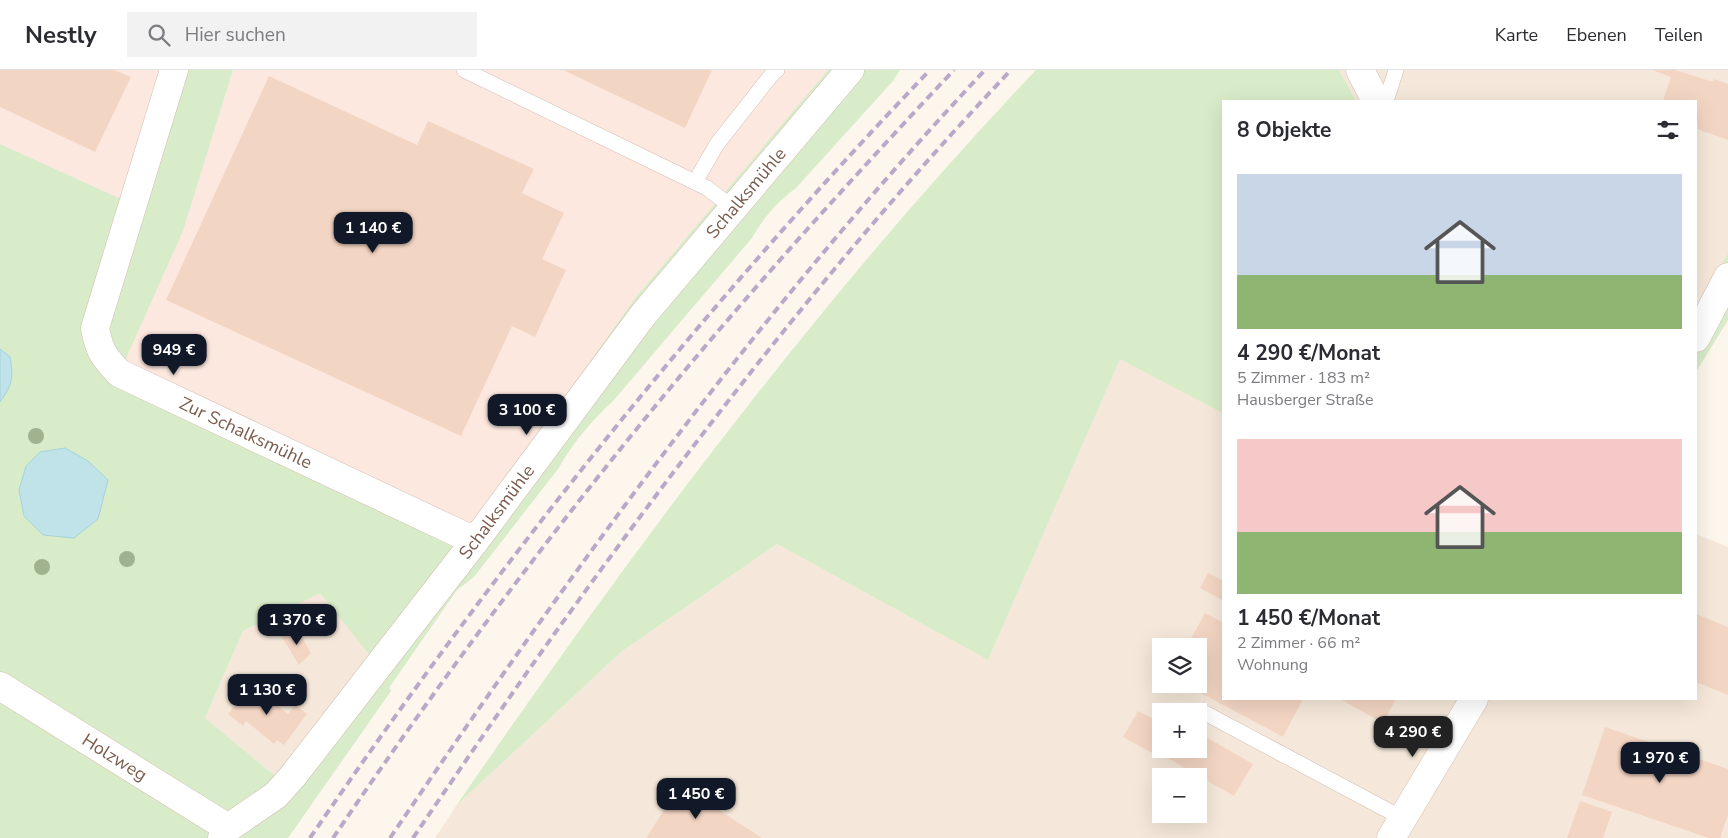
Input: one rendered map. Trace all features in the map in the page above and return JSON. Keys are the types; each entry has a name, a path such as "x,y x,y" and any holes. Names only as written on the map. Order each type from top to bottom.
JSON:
{"street":[{"name":"Zur Schalksmühle","path":"174,70 95,328 98,346 106,359 119,374 475,541"},
{"name":"Schalksmühle","path":"225,833 276,795 293,776 475,541 643,315 732,207 850,70"},
{"path":"1360,70 1375,100"},
{"path":"1697,336 1728,277"},
{"name":"Holzweg","path":"0,686 225,833"},
{"path":"1396,828 1473,700"}],"lane":[{"path":"464,70 708,188 732,207"},
{"path":"694,182 718,144 777,70"},
{"path":"1386,100 1396,70"},
{"path":"1207,713 1396,828"}],"shaded area":[{"path":"0,70 177,70 134,206 0,144"},
{"path":"233,70 828,70 636,297 463,539 121,370 183,231"},
{"path":"1339,70 1728,70 1728,253 1697,310 1697,100 1355,100"},
{"path":"1120,358 1222,413 1222,700 1697,700 1697,534 1728,547 1728,838 435,838 456,806 621,652 777,544 988,660"},
{"path":"320,592 372,657 279,779 205,718 243,631"}],"green space":[{"path":"177,70 233,70 183,231 121,370 463,539 636,297 828,70 900,70 893,81 796,188 771,210 752,238 613,401 583,433 558,469 474,577 457,590 389,688 391,691 288,838 0,838 0,144 134,205","holes":["320,593 371,657 279,779 205,718 243,631"]},
{"path":"1036,70 1339,70 1355,100 1222,100 1222,413 1120,359 988,660 777,544 621,652 456,806 591,614 732,426 880,244"},
{"path":"1728,253 1728,320 1697,370 1697,310"}],"water":[{"path":"0,349 10,357 12,370 11,381 0,402"},
{"path":"65,448 88,461 108,480 98,519 74,538 43,535 24,516 19,490 26,466 40,452"}],"building":[{"path":"0,70 114,70 131,77 95,152 0,107"},
{"path":"563,70 712,70 685,128"},
{"path":"1652,70 1675,70 1713,82 1714,79 1728,84 1728,140 1697,129 1697,100 1663,100 1671,77"},
{"path":"269,76 417,145 428,121 534,169 522,193 564,213 542,259 566,270 535,337 512,326 461,436 166,300"},
{"path":"1208,573 1222,580 1222,600 1200,588"},
{"path":"1205,613 1222,622 1222,700 1302,700 1283,737 1201,693 1207,693 1207,638 1191,638"},
{"path":"1697,614 1728,627 1728,695 1697,682"},
{"path":"297,628 311,653 299,665 282,637"},
{"path":"251,685 288,714 295,705 307,714 284,745 277,740 274,744 246,721 243,726 228,714"},
{"path":"1342,700 1395,700 1383,723"},
{"path":"1138,711 1152,718 1152,753 1123,737"},
{"path":"1605,727 1728,769 1728,815 1720,838 1709,838 1582,795"},
{"path":"1207,738 1253,764 1234,796 1207,781 1207,768 1185,768 1167,758 1207,758"},
{"path":"680,785 762,838 646,838"},
{"path":"1580,801 1612,812 1603,838 1567,838"}],"railway":[{"path":"310,838 453,637 604,441 763,252 930,70"},
{"path":"333,838 467,648 609,463 768,274 954,70"},
{"path":"390,838 529,638 672,442 824,252 903,160 985,70"},
{"path":"413,838 555,633 717,415 831,273 950,136 1011,70"}]}
